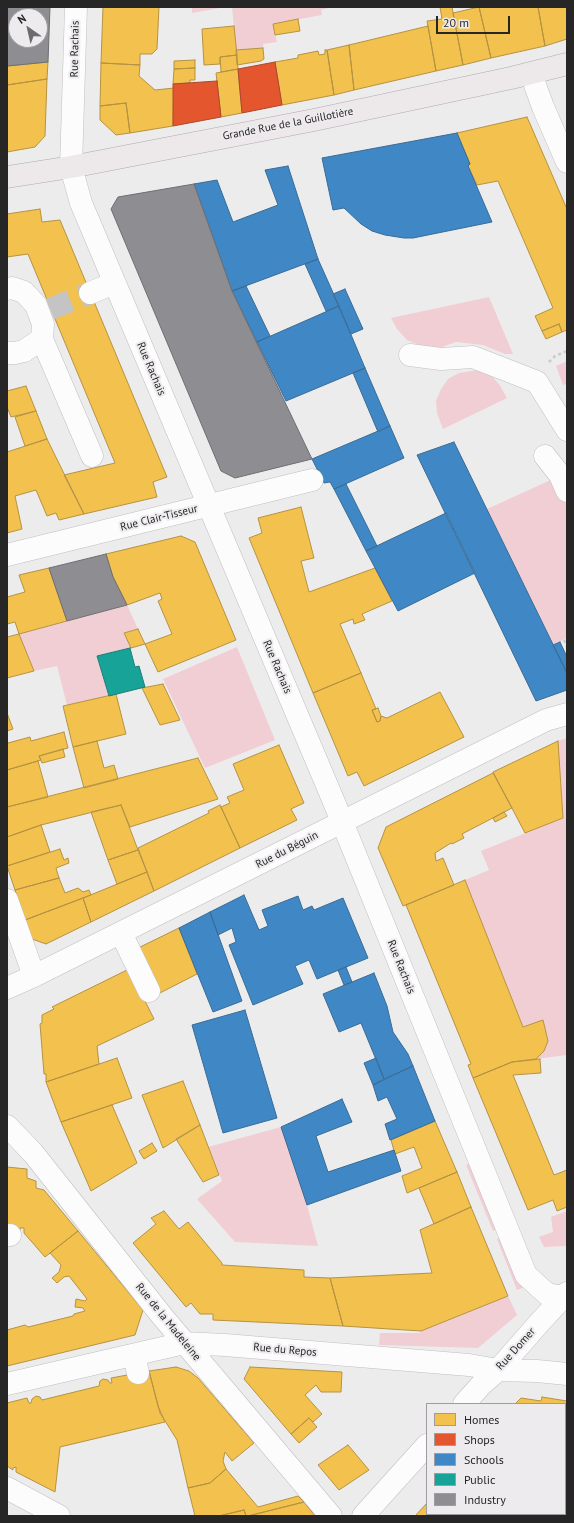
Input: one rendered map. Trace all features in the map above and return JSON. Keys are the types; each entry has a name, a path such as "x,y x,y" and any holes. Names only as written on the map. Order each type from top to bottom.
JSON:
{"main road":[{"name":"Grande Rue de la Guillotière","path":"7,177 71,167 314,120 533,73 567,64"}],"street":[{"name":"Rue Rachais","path":"76,7 71,167 80,203 342,822 526,1275 547,1294 565,1295"},
{"path":"533,73 535,85 543,107 567,162"},
{"path":"90,293 114,283"},
{"path":"7,289 12,288 24,292 36,305 45,311 42,339 92,456"},
{"path":"7,353 24,351 42,339"},
{"path":"410,355 441,359 473,357 538,382 567,430"},
{"path":"545,456 560,474 567,490"},
{"name":"Rue Clair-Tisseur","path":"7,555 312,480"},
{"name":"Rue du Béguin","path":"7,988 121,933 546,720 567,714"},
{"path":"7,900 34,976"},
{"path":"121,933 149,991"},
{"name":"Rue de la Madeleine","path":"7,1126 33,1153 184,1343 331,1516"},
{"name":"Rue Domer","path":"465,1403 482,1384 498,1370 565,1295"},
{"name":"Rue du Repos","path":"7,1384 136,1364 184,1343 469,1365 498,1370 537,1371 567,1374"},
{"path":"363,1516 426,1446"},
{"path":"7,1488 59,1516"}],"path":[{"path":"564,640 567,647"}],"shaded area":[{"path":"192,7 226,7 192,13"},
{"path":"232,7 333,7 321,10 322,15 273,24 277,42 263,44 263,48 236,50"},
{"path":"489,297 513,354 505,354 483,345 456,342 439,348 428,349 407,340 397,329 391,318"},
{"path":"567,361 567,384 563,385 556,366"},
{"path":"478,370 487,371 499,384 507,398 443,429 437,413 436,401 441,389 448,379 459,373"},
{"path":"555,478 567,506 567,638 553,645 487,509"},
{"path":"127,605 138,629 124,633 131,648 97,657 109,696 67,705 57,666 34,671 19,634"},
{"path":"237,647 275,740 205,768 163,679"},
{"path":"567,738 567,1055 536,1059 544,1051 548,1041 543,1021 523,1027 465,880 489,870 481,851 563,818 558,741"},
{"path":"281,1127 307,1205 318,1246 235,1242 197,1199 222,1181 208,1147"},
{"path":"473,1162 500,1228 493,1231 466,1165"},
{"path":"567,1211 567,1246 544,1247 539,1237 553,1232 551,1217"},
{"path":"503,1236 525,1287 517,1290 497,1239"},
{"path":"508,1296 517,1315 478,1348 379,1345 380,1333 420,1333 421,1331"}],"building: Homes":[{"path":"103,7 159,7 157,49 152,54 140,54 140,65 101,63"},
{"path":"440,7 452,7 463,65 436,71 427,21 442,19"},
{"path":"479,7 491,58 463,65 453,13"},
{"path":"479,7 538,7 545,46 491,58"},
{"path":"538,7 567,7 567,39 545,46"},
{"path":"298,19 300,31 275,35 273,24"},
{"path":"234,26 237,55 220,57 220,64 204,65 202,29"},
{"path":"428,26 436,71 354,90 349,45"},
{"path":"349,45 354,90 334,95 327,50"},
{"path":"263,48 264,59 261,61 237,65 236,50"},
{"path":"325,50 327,50 334,95 282,105 275,62 298,58 298,55 318,51 319,55 325,54"},
{"path":"237,55 238,69 221,72 220,57"},
{"path":"195,60 195,68 174,69 174,61"},
{"path":"48,62 47,79 7,85 7,66"},
{"path":"101,63 140,65 139,76 155,90 174,88 173,126 130,133 126,103 100,106"},
{"path":"195,68 195,80 190,80 190,83 173,84 174,69"},
{"path":"238,69 242,113 221,117 216,73"},
{"path":"47,79 45,136 35,147 7,152 7,85"},
{"path":"126,103 130,133 116,135 100,120 100,106"},
{"path":"527,117 567,209 567,330 562,332 559,324 542,331 535,316 553,308 498,181 477,185 468,166 470,164 457,133"},
{"path":"40,209 42,222 60,220 167,477 153,482 157,497 84,514 64,475 115,463 28,254 7,257 7,214"},
{"path":"559,324 562,332 546,339 542,331"},
{"path":"26,386 36,411 11,417 7,407 7,391"},
{"path":"36,411 47,439 25,446 15,417"},
{"path":"47,439 84,514 59,520 56,513 47,516 36,490 15,496 22,529 7,533 7,452"},
{"path":"301,507 314,558 301,561 309,592 375,568 392,601 362,614 365,620 354,624 353,619 340,624 361,673 313,693 249,538 262,533 258,518"},
{"path":"181,536 195,542 236,640 158,672 145,644 172,634 158,601 162,599 160,593 127,605 113,577 106,554"},
{"path":"49,568 67,621 19,634 15,622 7,624 7,597 25,592 19,575"},
{"path":"138,629 145,644 131,648 124,633"},
{"path":"19,634 34,671 7,678 7,637"},
{"path":"361,673 376,709 372,710 377,722 380,721 381,716 387,718 440,692 464,737 364,786 357,772 348,776 313,693"},
{"path":"163,684 180,720 160,725 142,688"},
{"path":"116,694 126,734 73,747 63,706"},
{"path":"378,708 381,716 380,721 377,722 372,710"},
{"path":"7,713 13,729 7,731"},
{"path":"64,732 68,748 39,756 41,760 7,770 7,740 8,743 30,737 31,741"},
{"path":"97,741 104,768 114,765 118,779 84,788 73,747"},
{"path":"558,741 563,818 525,833 493,772"},
{"path":"279,745 304,803 291,809 297,820 240,848 221,807 230,803 227,797 244,790 233,764"},
{"path":"63,749 65,757 42,763 39,756"},
{"path":"198,758 218,799 130,827 121,805 41,825 7,837 7,807"},
{"path":"38,761 48,797 7,807 7,770"},
{"path":"493,773 512,808 462,834 464,838 452,844 451,843 435,853 436,861 443,858 454,885 403,906 378,848 386,827"},
{"path":"121,805 138,850 108,860 91,812"},
{"path":"220,805 240,848 154,891 138,848 209,813 208,811"},
{"path":"504,812 507,816 495,822 493,818"},
{"path":"41,825 50,852 7,866 7,837"},
{"path":"60,849 64,860 68,858 69,863 56,868 59,878 15,890 7,866"},
{"path":"138,850 147,872 117,884 108,860"},
{"path":"147,872 154,891 91,922 83,898"},
{"path":"59,878 65,893 78,888 83,892 89,890 91,895 25,920 15,890"},
{"path":"465,880 523,1027 543,1020 548,1041 544,1051 536,1059 512,1062 473,1078 468,1065 471,1064 406,905"},
{"path":"83,898 91,922 46,944 32,939 25,920"},
{"path":"179,928 197,974 158,994 136,949"},
{"path":"129,969 154,1019 97,1046 99,1064 46,1082 40,1024 42,1023 42,1015 54,1009 52,1007"},
{"path":"117,1058 132,1098 61,1122 46,1082"},
{"path":"540,1059 541,1073 513,1075 554,1175 567,1170 567,1207 557,1211 553,1200 528,1210 473,1078 512,1062"},
{"path":"183,1081 200,1125 163,1148 142,1095"},
{"path":"112,1105 137,1163 91,1191 61,1122"},
{"path":"435,1121 457,1172 407,1193 402,1176 422,1168 414,1147 395,1154 391,1140"},
{"path":"200,1125 219,1175 203,1182 176,1139"},
{"path":"152,1143 157,1151 144,1159 139,1151"},
{"path":"7,1167 27,1169 27,1178 36,1181 36,1188 44,1190 78,1231 45,1257 24,1233 24,1228 20,1228 20,1231 7,1229"},
{"path":"457,1172 471,1207 434,1224 419,1188"},
{"path":"471,1207 508,1296 421,1331 343,1326 330,1278 432,1273 420,1230"},
{"path":"164,1211 179,1229 188,1222 222,1263 222,1265 304,1270 304,1277 330,1278 343,1326 213,1320 213,1314 200,1314 191,1303 186,1307 133,1243 156,1224 151,1218"},
{"path":"78,1231 143,1310 135,1335 7,1366 7,1330 25,1325 28,1327 73,1316 74,1314 85,1311 83,1308 75,1307 76,1299 85,1301 87,1299 69,1276 64,1277 57,1283 52,1278 59,1272 61,1265 50,1253"},
{"path":"176,1367 189,1371 198,1378 254,1443 232,1461 225,1452 223,1461 226,1469 210,1483 188,1488 177,1440 160,1413 149,1371"},
{"path":"250,1367 342,1372 341,1392 321,1392 316,1385 305,1395 322,1414 313,1422 309,1418 291,1434 244,1379"},
{"path":"149,1371 158,1406 165,1422 60,1447 55,1492 16,1472 16,1467 13,1468 13,1470 7,1466 7,1403 27,1398 29,1403 31,1403 32,1399 36,1396 40,1397 42,1400 99,1386 100,1381 103,1379 112,1383 111,1378"},
{"path":"542,1397 567,1401 567,1444 566,1403 516,1403 521,1398 541,1401"},
{"path":"309,1418 317,1427 299,1443 291,1434"},
{"path":"348,1445 369,1470 339,1490 318,1465"},
{"path":"226,1469 258,1507 298,1496 304,1502 248,1516 246,1516 244,1510 219,1516 195,1516 188,1488 210,1483"},
{"path":"304,1502 315,1516 248,1516"},
{"path":"426,1504 426,1515 478,1515 477,1516 415,1516"},
{"path":"244,1510 246,1516 219,1516"}],"building: Shops":[{"path":"275,62 282,105 242,113 238,69"},
{"path":"217,81 221,117 173,126 173,84"}],"building: Schools":[{"path":"457,133 470,164 468,166 492,222 413,238 404,238 372,231 361,224 344,208 333,210 322,158"},
{"path":"288,166 318,259 232,291 194,184 217,180 233,222 278,205 265,170"},
{"path":"318,259 339,306 326,311 305,264"},
{"path":"246,286 270,336 257,342 232,291"},
{"path":"345,289 363,329 351,334 333,294"},
{"path":"339,306 365,368 286,401 257,342"},
{"path":"365,368 390,426 378,432 353,373"},
{"path":"390,426 404,458 334,489 330,482 324,483 312,459"},
{"path":"454,442 567,673 567,690 536,701 417,455"},
{"path":"346,484 377,546 366,551 334,489"},
{"path":"446,513 475,573 398,611 366,551"},
{"path":"560,642 567,657 567,673 553,645"},
{"path":"244,895 259,930 268,926 262,910 298,896 303,910 312,906 314,910 343,898 368,958 317,979 309,960 295,966 303,984 253,1005 229,945 236,942 232,928 218,935 210,912"},
{"path":"210,912 242,1001 213,1012 179,928"},
{"path":"346,967 352,982 344,985 338,970"},
{"path":"374,973 387,1006 393,1032 408,1054 413,1066 384,1079 361,1023 339,1032 323,994"},
{"path":"245,1010 277,1118 223,1133 192,1025"},
{"path":"376,1058 384,1079 373,1085 364,1063"},
{"path":"413,1066 435,1121 390,1140 385,1124 397,1119 387,1097 378,1101 373,1085"},
{"path":"342,1099 352,1122 316,1136 328,1172 394,1150 401,1171 307,1205 281,1127"}],"building: Public":[{"path":"130,648 135,667 139,666 145,687 109,696 97,656"}],"building: Industry":[{"path":"7,7 50,7 48,62 7,66"},
{"path":"194,184 232,291 312,459 235,478 221,471 111,209 118,197"},
{"path":"106,554 113,577 127,605 67,621 49,568"}],"tunnel":[{"path":"50,309 90,293"}]}
